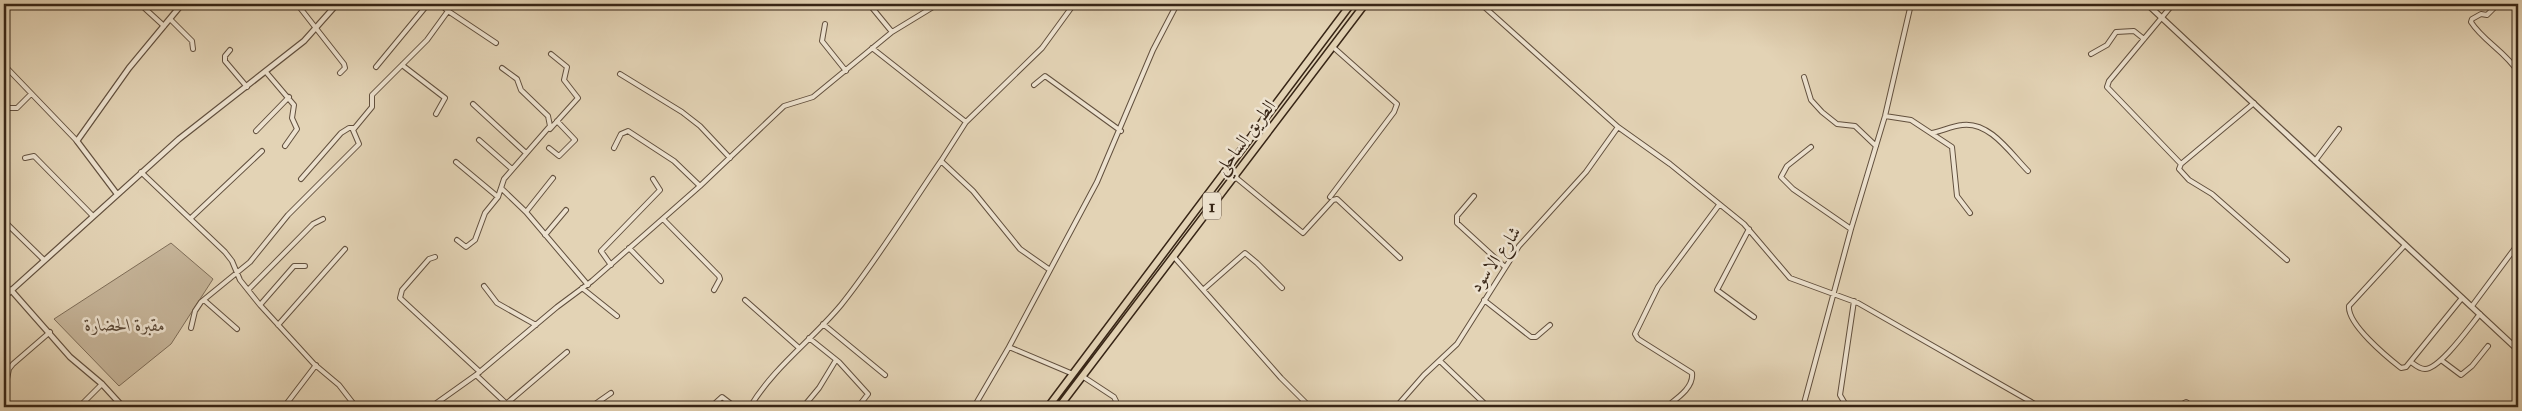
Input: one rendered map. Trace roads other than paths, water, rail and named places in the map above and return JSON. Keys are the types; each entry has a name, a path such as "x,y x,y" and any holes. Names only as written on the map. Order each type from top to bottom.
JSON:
{"highway":[{"name":"الطريق الساحلي","path":"1048,407 1351,4"},
{"name":"الطريق الساحلي","path":"1059,407 1364,4"},
{"path":"1244,146 1252,152"}],"street":[{"path":"140,4 164,26"},
{"path":"77,141 129,68 182,4"},
{"path":"297,4 344,64 345,68 340,73"},
{"path":"4,297 92,215 179,139 266,72 316,28 337,4"},
{"path":"376,67 428,4"},
{"path":"440,4 496,43"},
{"path":"869,4 892,32"},
{"path":"430,407 478,374 611,265 700,186 784,106 813,97 892,32 938,4"},
{"path":"750,407 770,378 798,347 824,324 852,291 966,122 1042,48 1074,4"},
{"path":"974,407 1097,182 1153,50 1177,4"},
{"path":"1482,4 1618,127 1670,164 1749,229 1790,278 1854,301 2040,407"},
{"path":"1803,407 1851,229 1885,116 1911,4"},
{"path":"2147,4 2518,350"},
{"path":"2173,4 2108,83 2108,89 2180,164"},
{"path":"2498,4 2487,15 2478,15 2471,22 2488,41 2512,62 2518,72"},
{"path":"301,179 341,133 349,128 354,128 372,107 372,95 427,40 448,11"},
{"path":"170,19 192,41 193,49"},
{"path":"825,24 822,40 846,71"},
{"path":"2091,54 2107,45 2116,32 2132,31 2144,39"},
{"path":"1330,196 1394,112 1396,104 1332,47"},
{"path":"872,48 966,122"},
{"path":"230,50 225,56 226,61 248,87"},
{"path":"457,240 464,247 470,245 476,237 485,214 498,197 502,181 578,96 564,80 567,67 551,54"},
{"path":"4,65 77,141 117,194"},
{"path":"402,65 445,98 436,114"},
{"path":"502,68 518,80 521,90 548,116 548,130"},
{"path":"266,72 294,105 292,120 297,129 285,146"},
{"path":"620,74 682,112 700,126 730,158"},
{"path":"1034,86 1041,77 1046,77 1120,131"},
{"path":"1804,77 1811,100 1822,112 1837,124 1855,126 1876,146"},
{"path":"4,108 16,108 31,94"},
{"path":"256,131 289,97"},
{"path":"2254,103 2180,164 2179,170 2212,194 2287,260"},
{"path":"473,104 526,153"},
{"path":"1885,116 1911,120 1953,149 1957,196 1970,213"},
{"path":"549,148 559,156 575,140 557,121"},
{"path":"1932,133 1964,125 1980,127 1995,138 2028,171"},
{"name":"شارع الاسود","path":"1396,407 1457,344 1528,234 1586,172 1618,127"},
{"path":"191,328 196,311 204,300 228,277 238,274 257,254 288,215 359,144 354,128"},
{"path":"2315,161 2339,129"},
{"path":"614,148 621,134 628,131 674,161 700,186"},
{"path":"479,140 512,170"},
{"path":"1811,147 1787,166 1782,177 1793,189 1851,229"},
{"path":"191,218 262,151"},
{"path":"25,158 34,156 40,161 58,183 92,215"},
{"path":"941,161 974,192 1020,249 1050,270"},
{"path":"456,162 498,197"},
{"path":"141,172 230,257 238,274 260,305 316,365 339,385 356,407"},
{"path":"1234,176 1303,233 1332,200 1337,199 1400,258"},
{"path":"526,212 553,178"},
{"path":"611,265 601,251 660,190 653,179"},
{"path":"501,188 526,212 588,284"},
{"path":"1474,196 1457,216 1456,223 1505,267"},
{"path":"1666,407 1688,388 1693,378 1692,373 1638,339 1635,334 1658,287 1719,205"},
{"path":"545,235 566,210"},
{"path":"248,290 313,224 323,219"},
{"path":"663,219 719,276 720,279 714,290"},
{"path":"4,221 44,260"},
{"path":"1749,229 1717,291 1754,317"},
{"path":"2472,306 2518,244"},
{"path":"2405,245 2351,302 2348,312 2360,329 2393,362 2403,368 2411,362 2462,298"},
{"path":"629,248 661,281"},
{"path":"278,325 345,249"},
{"path":"1204,289 1244,253 1257,262 1282,288"},
{"path":"436,257 429,259 402,290 400,298 508,406 567,352"},
{"path":"1174,257 1281,378 1310,407"},
{"path":"260,305 294,266 305,266"},
{"path":"484,286 497,303 536,325"},
{"path":"4,288 11,290 50,332 70,357 102,384 123,407"},
{"path":"582,288 617,316"},
{"path":"204,300 237,329"},
{"path":"745,300 798,347"},
{"path":"1484,300 1516,327 1532,337 1536,337 1550,325"},
{"path":"1847,407 1840,395 1854,301"},
{"path":"2411,362 2426,369 2441,360 2480,314"},
{"path":"824,324 885,375"},
{"path":"7,379 9,369 13,364 50,332"},
{"path":"809,338 836,360 868,394 858,407"},
{"path":"2441,360 2461,375 2472,366 2488,346"},
{"path":"1008,347 1073,374"},
{"path":"804,406 819,388 836,360"},
{"path":"1440,361 1488,407"},
{"path":"284,407 316,365"},
{"path":"1082,376 1114,397 1116,401 1112,407"},
{"path":"79,407 102,384"},
{"path":"591,407 611,393"},
{"path":"711,407 722,397 735,407"},
{"path":"2176,407 2186,402 2193,407"}],"park label":[{"name":"مقبرة الحضارة","path":"125,325"}]}
